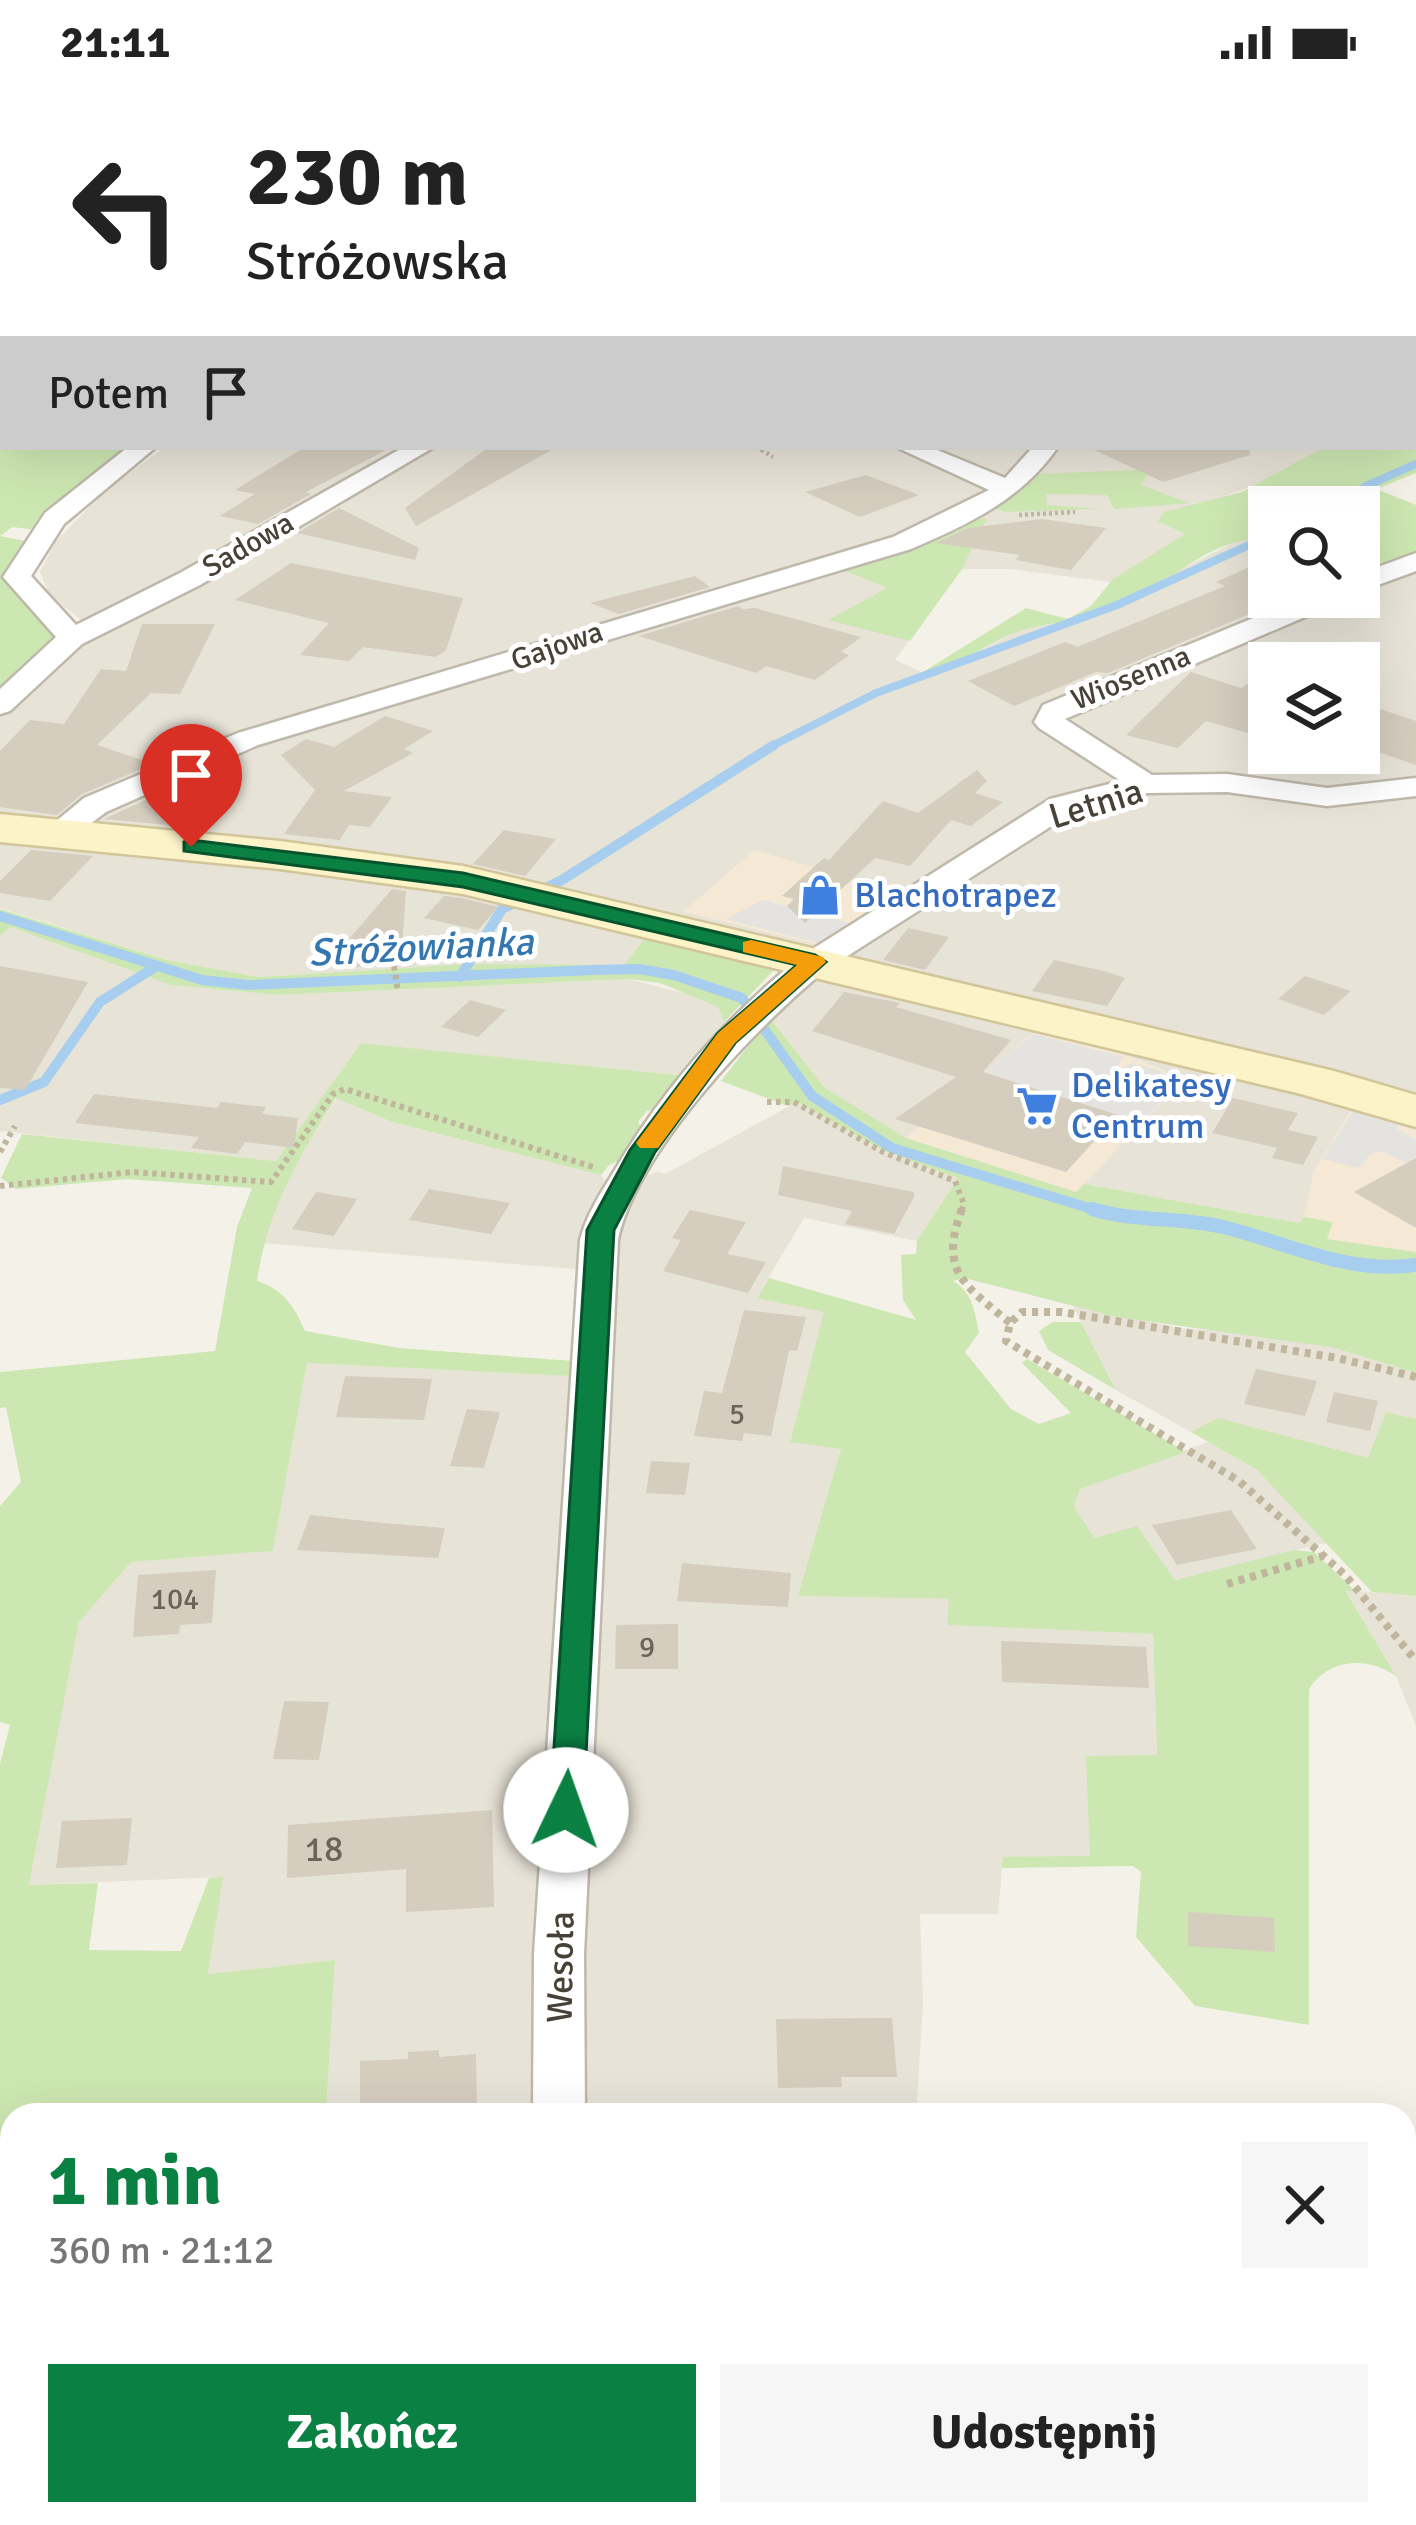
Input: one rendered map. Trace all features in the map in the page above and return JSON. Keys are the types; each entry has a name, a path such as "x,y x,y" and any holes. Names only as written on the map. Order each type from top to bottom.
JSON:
{"main road":[{"path":"0,828 280,855 463,880 795,977 1329,1085 1416,1111"}],"street":[{"path":"72,638 17,578 33,540 83,490 140,450"},
{"name":"Sadowa","path":"0,705 72,638 190,579 417,450"},
{"path":"914,450 1013,502"},
{"name":"Gajowa","path":"58,833 94,805 223,748 490,669 658,612 902,542 980,510 1013,502 1044,450"},
{"path":"1380,575 1416,560"},
{"name":"Wiosenna","path":"1146,784 1049,722 1053,711 1277,618"},
{"name":"Letnia","path":"795,977 1061,806 1146,784 1227,783 1327,797 1416,787"},
{"name":"Wesoła","path":"559,2103 559,1954 599,1240 630,1174 727,1038 795,977"}],"path":[{"path":"762,450 773,457"},
{"path":"1013,502 1075,512"},
{"path":"394,966 398,992"},
{"path":"0,1186 133,1172 271,1181 333,1094 345,1089 512,1145 630,1174"},
{"path":"767,1102 794,1102 883,1152 955,1180 964,1204 947,1246 949,1264 1010,1323"},
{"path":"0,1152 15,1126"},
{"path":"1416,1377 1337,1358 1063,1312 1022,1312 1010,1323 1006,1341 1239,1481 1325,1556 1416,1661"},
{"path":"1227,1584 1325,1556"}],"shaded area":[{"path":"161,450 1319,450 1278,477 1200,505 1187,533 1110,582 1011,569 962,569 895,660 931,676 1023,628 1077,621 1247,536 1248,618 1380,618 1380,564 1416,556 1416,1130 1351,1110 1301,1223 1084,1184 1179,1083 1163,1070 1125,1055 1035,1032 906,1138 824,1087 768,1015 803,981 820,976 775,969 469,964 259,977 167,960 0,908 0,716 96,631 50,596 40,572 56,541 105,491"},
{"path":"754,850 901,894 821,945 683,912"},
{"path":"763,900 852,924 822,944 726,919"},
{"path":"10,927 171,985 277,995 628,979 718,1007 724,1022 687,1076 361,1043 276,1161 0,1131 0,936"},
{"path":"1035,1032 1125,1055 1163,1070 1179,1083 1076,1192 906,1138"},
{"path":"1034,1034 1123,1057 1118,1065 1122,1068 1133,1063 1161,1071 1178,1084 1141,1122 985,1073"},
{"path":"337,1098 392,1122 601,1175 608,1185 665,1174 797,1102 884,1151 958,1178 917,1241 804,1218 757,1297 825,1311 790,1441 841,1448 800,1596 950,1599 948,1625 1153,1634 1157,1755 1091,1857 1003,1857 998,1914 920,1914 923,2005 917,2103 327,2103 335,1960 208,1974 222,1877 29,1885 79,1621 131,1562 273,1551 307,1363 570,1376 585,1270 262,1243 291,1168"},
{"path":"1351,1110 1416,1130 1416,1252 1326,1239 1333,1222 1304,1217 1314,1170"},
{"path":"1353,1111 1399,1125 1397,1129 1416,1139 1416,1158 1407,1163 1380,1151 1358,1168 1322,1159"},
{"path":"1073,1306 1180,1328 1253,1333 1331,1347 1416,1373 1416,1419 1386,1412 1369,1459 1218,1419 1191,1432 1116,1390"},
{"path":"1208,1442 1257,1470 1329,1542 1175,1580 1137,1527 1094,1538 1079,1520 1074,1506 1080,1489"},
{"path":"1346,1590 1416,1596 1416,1726 1396,1676"}],"green space":[{"path":"0,450 132,450 37,530 12,527 0,536"},
{"path":"1319,450 1416,450 1416,473 1380,487 1253,486"},
{"path":"1139,470 1148,474 1141,485 1189,503 1114,509 1107,495 1046,494 1047,505 1099,509 1004,512 992,506 1035,474"},
{"path":"1248,489 1248,540 1214,550 1117,609 1023,630 933,676 923,672 1026,608 1068,619 1091,606 1113,579 1185,534 1158,521 1164,512"},
{"path":"1380,491 1416,505 1416,556 1380,570"},
{"path":"987,518 962,569 910,641 828,620 887,588 836,567 961,522"},
{"path":"0,536 25,541 9,568 13,588 57,639 0,694"},
{"path":"0,909 167,960 259,977 469,964 624,965 648,934 775,969 724,1022 718,1007 660,983 628,979 277,995 171,985 10,927 0,936"},
{"path":"770,1018 824,1087 906,1138 1076,1192 1084,1184 1300,1223 1304,1217 1333,1222 1327,1239 1416,1252 1416,1373 1331,1347 1117,1317 964,1278 953,1281 969,1297 979,1333 965,1352 1011,1409 1039,1424 1071,1413 1022,1363 1027,1359 1186,1452 1080,1489 1074,1506 1094,1538 1137,1526 1175,1580 1294,1550 1314,1552 1355,1591 1346,1591 1396,1676 1373,1665 1350,1663 1327,1671 1309,1689 1309,2025 1195,2006 1136,1937 1141,1872 1133,1866 1002,1868 1003,1857 1090,1856 1086,1756 1157,1755 1153,1634 947,1625 949,1599 798,1596 841,1449 790,1442 824,1312 757,1298 769,1278 916,1320 903,1300 901,1255 916,1254 917,1241 958,1178 884,1151 797,1102 788,1106 721,1081"},
{"path":"361,1043 687,1076 665,1107 647,1111 638,1122 644,1131 621,1160 601,1175 392,1122 336,1098 286,1185 268,1231 257,1281 287,1300 305,1331 399,1348 572,1361 570,1376 307,1363 273,1551 131,1562 79,1622 29,1885 98,1883 89,1950 181,1951 209,1878 223,1877 208,1974 335,1960 327,2103 0,2103 0,1764 10,1725 0,1722 0,1506 21,1482 6,1407 0,1408 0,1372 215,1351 237,1227 252,1188 127,1179 16,1189 1,1178 22,1134 276,1161"},
{"path":"1053,1322 1081,1322 1116,1390 1048,1350 1039,1331"},
{"path":"1386,1412 1416,1419 1416,1596 1372,1592 1257,1470 1191,1432 1218,1418 1368,1458"}],"building":[{"path":"300,450 386,450 306,492 311,494 258,524 220,516 255,494 235,490"},
{"path":"485,450 552,450 416,526 405,508"},
{"path":"1094,450 1249,450 1250,455 1163,482"},
{"path":"866,475 919,495 860,517 805,492"},
{"path":"339,508 419,548 415,560 297,533"},
{"path":"1042,519 1106,528 1071,570 1016,560 1020,555 936,543 968,528"},
{"path":"291,563 463,598 446,650 436,657 363,647 349,661 300,655 329,623 235,600"},
{"path":"1248,568 1248,615 1014,706 968,681 1065,642 1077,647 1225,586 1216,582"},
{"path":"695,576 710,587 619,614 590,603"},
{"path":"738,606 861,637 841,652 849,655 815,680 766,666 756,673 639,636"},
{"path":"142,624 215,624 180,694 151,693 97,745 154,764 82,794 57,815 0,807 0,751 30,720 64,724 101,669 126,671"},
{"path":"1191,672 1241,688 1248,684 1248,733 1206,721 1178,748 1126,735"},
{"path":"1380,709 1416,721 1416,765 1380,753"},
{"path":"385,716 433,731 404,749 413,753 344,791 392,797 370,827 349,825 340,840 284,834 315,790 281,755 306,739 334,747"},
{"path":"977,770 987,781 975,793 1003,802 971,826 951,820 910,866 875,858 805,923 787,906 794,899 782,896 824,858 829,860 883,801 918,813"},
{"path":"196,777 216,784 189,820 178,826 104,819"},
{"path":"504,830 556,839 525,876 473,864"},
{"path":"31,850 93,856 50,901 0,893 0,881"},
{"path":"392,889 406,891 401,961 391,961 390,966 325,967"},
{"path":"444,896 498,907 478,930 424,918"},
{"path":"908,928 949,937 925,970 883,960"},
{"path":"1054,960 1125,978 1107,1006 1032,991"},
{"path":"0,966 88,982 25,1090 0,1088"},
{"path":"1305,976 1351,991 1324,1015 1278,999"},
{"path":"844,992 900,1003 896,1007 1011,1040 983,1072 1118,1115 1066,1172 895,1119 956,1077 812,1031"},
{"path":"470,1000 506,1010 478,1037 441,1027"},
{"path":"94,1094 217,1108 221,1102 266,1107 262,1114 298,1118 294,1148 245,1142 237,1154 191,1148 199,1137 75,1123"},
{"path":"1233,1098 1298,1113 1288,1130 1318,1137 1303,1165 1272,1158 1277,1148 1212,1133"},
{"path":"1416,1158 1416,1228 1354,1192"},
{"path":"783,1166 914,1192 914,1197 894,1234 845,1224 852,1211 778,1195"},
{"path":"429,1189 510,1203 491,1234 409,1220"},
{"path":"316,1192 357,1199 334,1236 292,1229"},
{"path":"690,1210 746,1222 727,1254 766,1262 748,1293 663,1271 681,1240 672,1238"},
{"path":"744,1310 806,1317 797,1351 789,1350 771,1436 744,1433 742,1441 694,1436 704,1391 722,1393"},
{"path":"1256,1369 1317,1381 1305,1416 1244,1404"},
{"path":"345,1376 432,1379 424,1420 336,1417"},
{"path":"1334,1392 1378,1401 1370,1431 1326,1422"},
{"path":"467,1409 500,1412 484,1468 450,1466"},
{"path":"651,1461 690,1463 685,1495 646,1493"},
{"path":"1231,1510 1257,1549 1177,1565 1152,1525"},
{"path":"310,1515 445,1528 438,1558 297,1550"},
{"path":"682,1563 791,1573 788,1607 677,1601"},
{"path":"216,1570 212,1623 180,1625 179,1634 133,1637 138,1575"},
{"path":"678,1624 678,1669 615,1669 616,1625"},
{"path":"1001,1641 1146,1647 1149,1688 1002,1682"},
{"path":"284,1701 329,1702 319,1760 273,1759"},
{"path":"492,1810 494,1907 406,1912 406,1869 287,1878 288,1825"},
{"path":"132,1818 127,1865 56,1868 62,1821"},
{"path":"1188,1912 1274,1918 1275,1952 1188,1946"},
{"path":"892,2018 897,2077 841,2077 842,2087 778,2088 776,2019"},
{"path":"439,2050 439,2057 476,2054 477,2103 360,2103 360,2061 408,2059 408,2052"}],"waterway":[{"path":"1366,486 1416,464"},
{"path":"768,748 876,693 1117,605 1248,546"},
{"path":"461,976 502,909 562,880 774,745"},
{"name":"Stróżowianka","path":"0,916 202,980 248,985 461,976"},
{"path":"0,1100 44,1082 100,1002 155,967"},
{"name":"Stróżowianka","path":"461,976 639,969 674,975 742,998 812,1096 892,1148 1093,1209"},
{"name":"Stróżowianka","path":"1093,1209 1223,1227 1342,1262 1416,1265"},
{"name":"Stróżowianka","path":"1093,1209 1102,1212"}],"slow traffic":[{"path":"649,1143 727,1038 815,962 751,947"}],"place":[{"name":"Blachotrapez","path":"820,895"},
{"name":"Delikatesy Centrum","path":"1037,1106"}],"route":[{"path":"191,847 463,880 815,962 727,1038 643,1150 600,1230 566,1810"}]}
